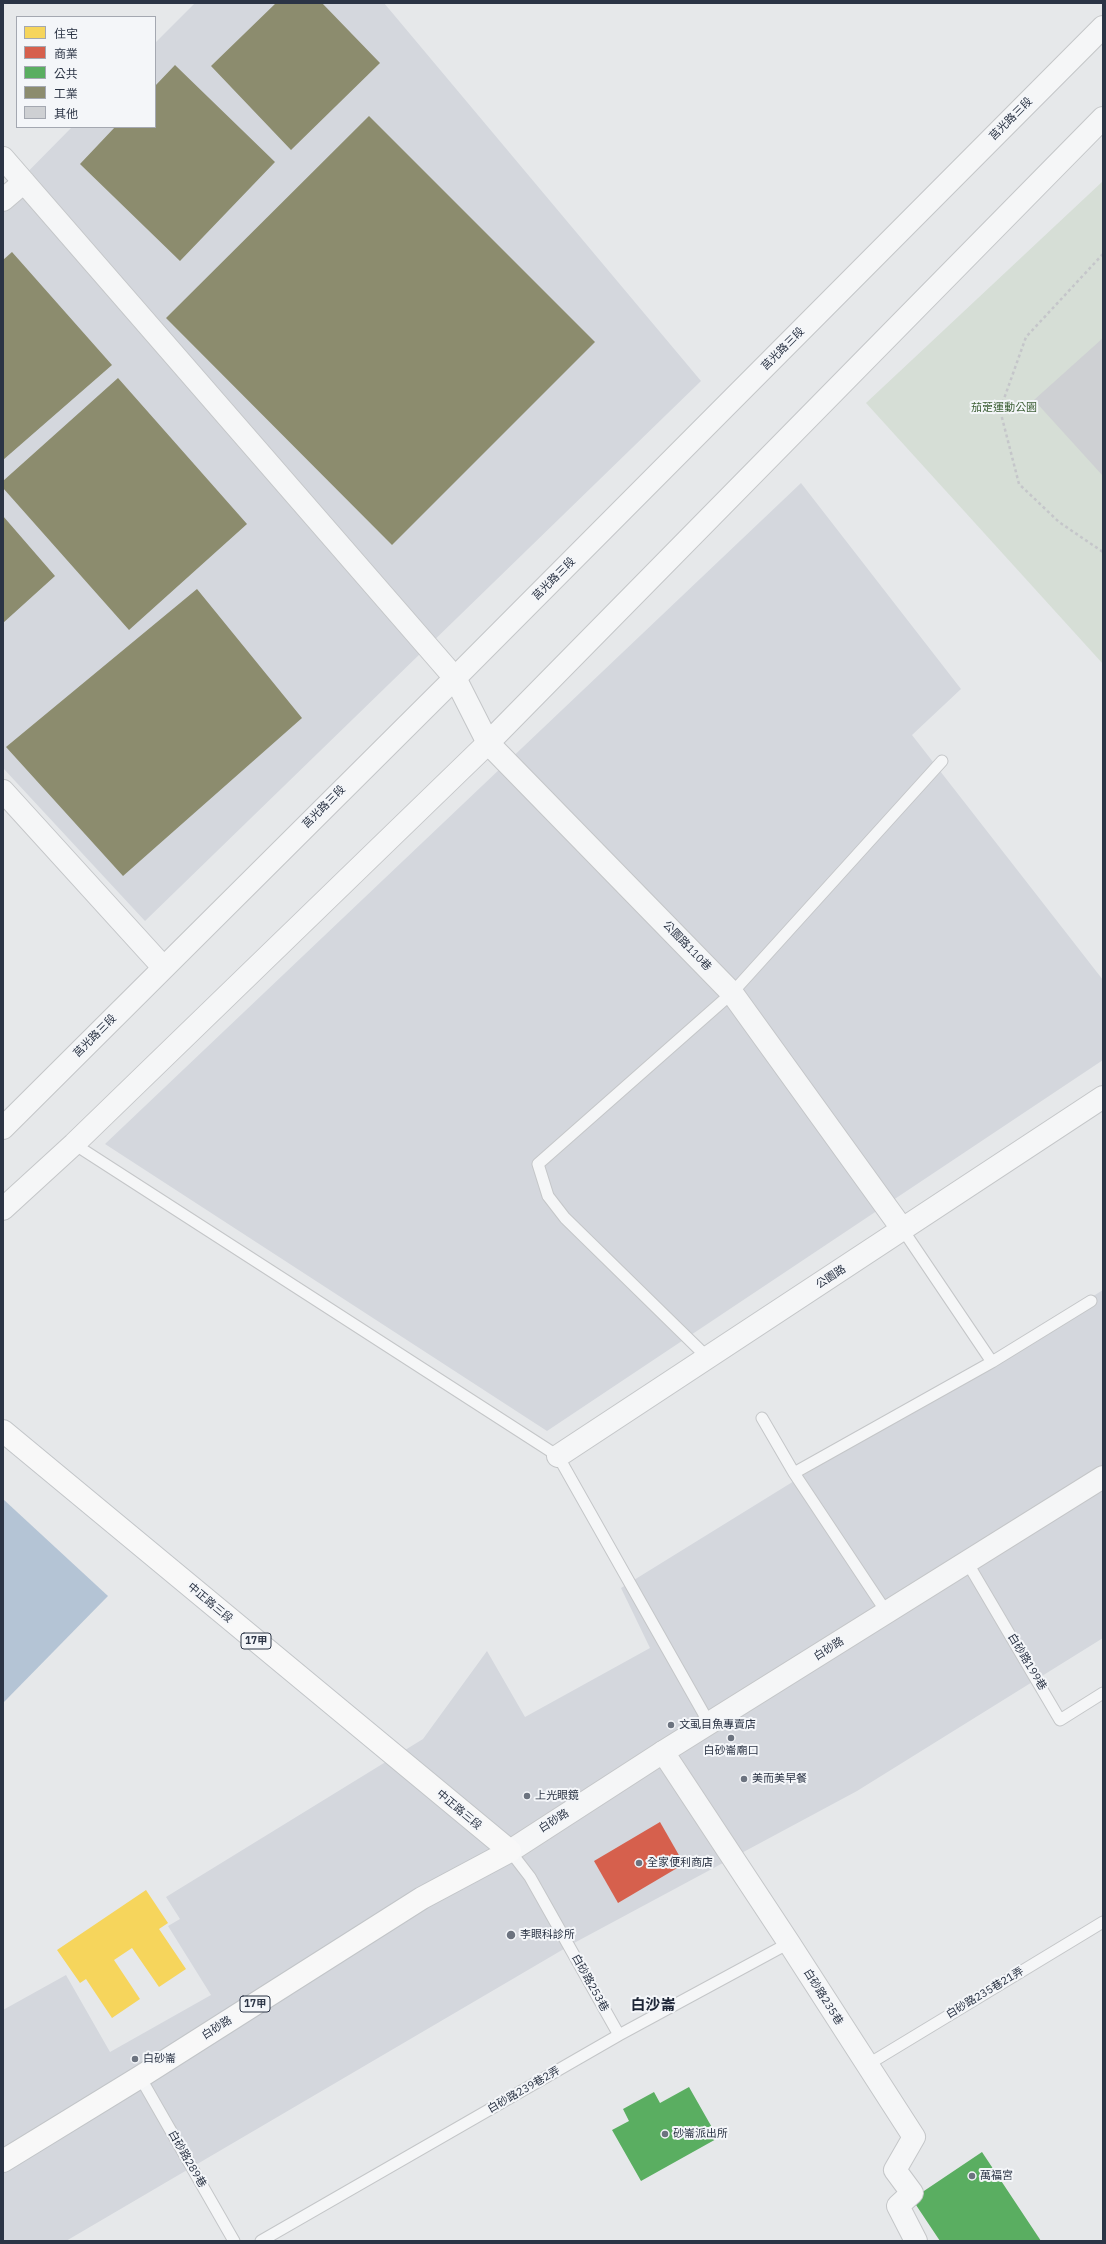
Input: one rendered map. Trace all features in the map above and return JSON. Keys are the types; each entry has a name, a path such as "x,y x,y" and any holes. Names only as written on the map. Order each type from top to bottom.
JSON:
{"main road":[{"name":"中正路三段","path":"3,1431 510,1851"},
{"name":"白砂路","path":"3,2161 140,2077 422,1898 510,1851"}],"street":[{"name":"莒光路三段","path":"3,1128 163,967 456,678 1103,27"},
{"path":"3,1209 74,1144 488,743 1103,118"},
{"name":"公園路110巷","path":"3,158 456,678 488,743 732,992 903,1230"},
{"path":"3,200 24,182"},
{"path":"3,791 163,967"},
{"name":"公園路","path":"558,1456 1103,1097"},
{"name":"白砂路","path":"510,1851 663,1752 1103,1477"},
{"name":"白砂路235巷","path":"663,1752 790,1943 914,2137 894,2170 912,2193 898,2206 916,2241"}],"lane":[{"path":"707,1357 564,1218 548,1196 538,1164 732,992 942,761"},
{"path":"74,1144 558,1456 709,1723"},
{"path":"903,1230 992,1362"},
{"path":"794,1473 992,1362 1090,1301"},
{"path":"762,1418 794,1473 886,1613"},
{"name":"白砂路199巷","path":"967,1562 1060,1720 1103,1693"},
{"name":"白砂路253巷","path":"510,1851 530,1877 619,2035"},
{"name":"白砂路235巷21弄","path":"867,2065 1103,1922"},
{"name":"白砂路239巷2弄","path":"261,2241 619,2035 790,1943"},
{"name":"白砂路289巷","path":"140,2077 234,2241"}],"path":[{"path":"1103,254 1026,337 1000,410 1019,484 1059,522 1103,552"}],"shaded area":[{"path":"195,3 384,3 701,381 145,921 3,768 3,197 71,128 156,128 156,42"},
{"path":"801,483 961,689 912,735 1103,980 1103,1060 547,1431 105,1144"},
{"path":"1103,1290 1103,1638 857,1791 574,1943 66,2241 3,2241 3,2010 66,1975 110,2052 211,1995 168,1926 180,1919 166,1897 423,1739 487,1651 525,1717 650,1648 621,1588"}],"green space":[{"name":"茄萣運動公園","path":"1103,181 1103,664 866,403"}],"water":[{"path":"3,1499 108,1596 3,1703"}],"building: 住宅":[{"path":"146,1890 168,1923 159,1929 186,1969 159,1987 132,1948 114,1960 140,1999 112,2018 86,1979 80,1983 57,1950"}],"building: 商業":[{"name":"全家便利商店","path":"660,1822 684,1864 618,1903 594,1861"}],"building: 公共":[{"name":"砂崙派出所","path":"689,2087 718,2138 641,2181 612,2130 629,2121 623,2109 654,2092 660,2103"},
{"name":"萬福宮","path":"982,2152 1041,2241 940,2241 912,2199"}],"building: 工業":[{"path":"276,3 322,3 380,63 291,150 211,66"},
{"path":"175,65 275,162 180,261 80,164 114,128 156,128 156,85"},
{"path":"369,116 595,342 392,545 166,318"},
{"path":"12,252 112,365 3,460 3,260"},
{"path":"118,378 247,524 129,630 3,488 3,481"},
{"path":"3,516 55,576 3,623"},
{"path":"197,589 302,718 123,876 6,747"}],"building: 其他":[{"path":"1103,338 1103,476 1034,400"}],"place":[{"name":"文虱目魚專賣店","path":"671,1725"},
{"name":"白砂崙廟口","path":"731,1738"},
{"name":"美而美早餐","path":"744,1779"},
{"name":"上光眼鏡","path":"527,1796"},
{"name":"全家便利商店","path":"639,1863"},
{"name":"李眼科診所","path":"511,1935"},
{"name":"白砂崙","path":"135,2059"},
{"name":"砂崙派出所","path":"665,2134"},
{"name":"萬福宮","path":"972,2176"}],"district":[{"name":"白沙崙","path":"653,2006"}]}
